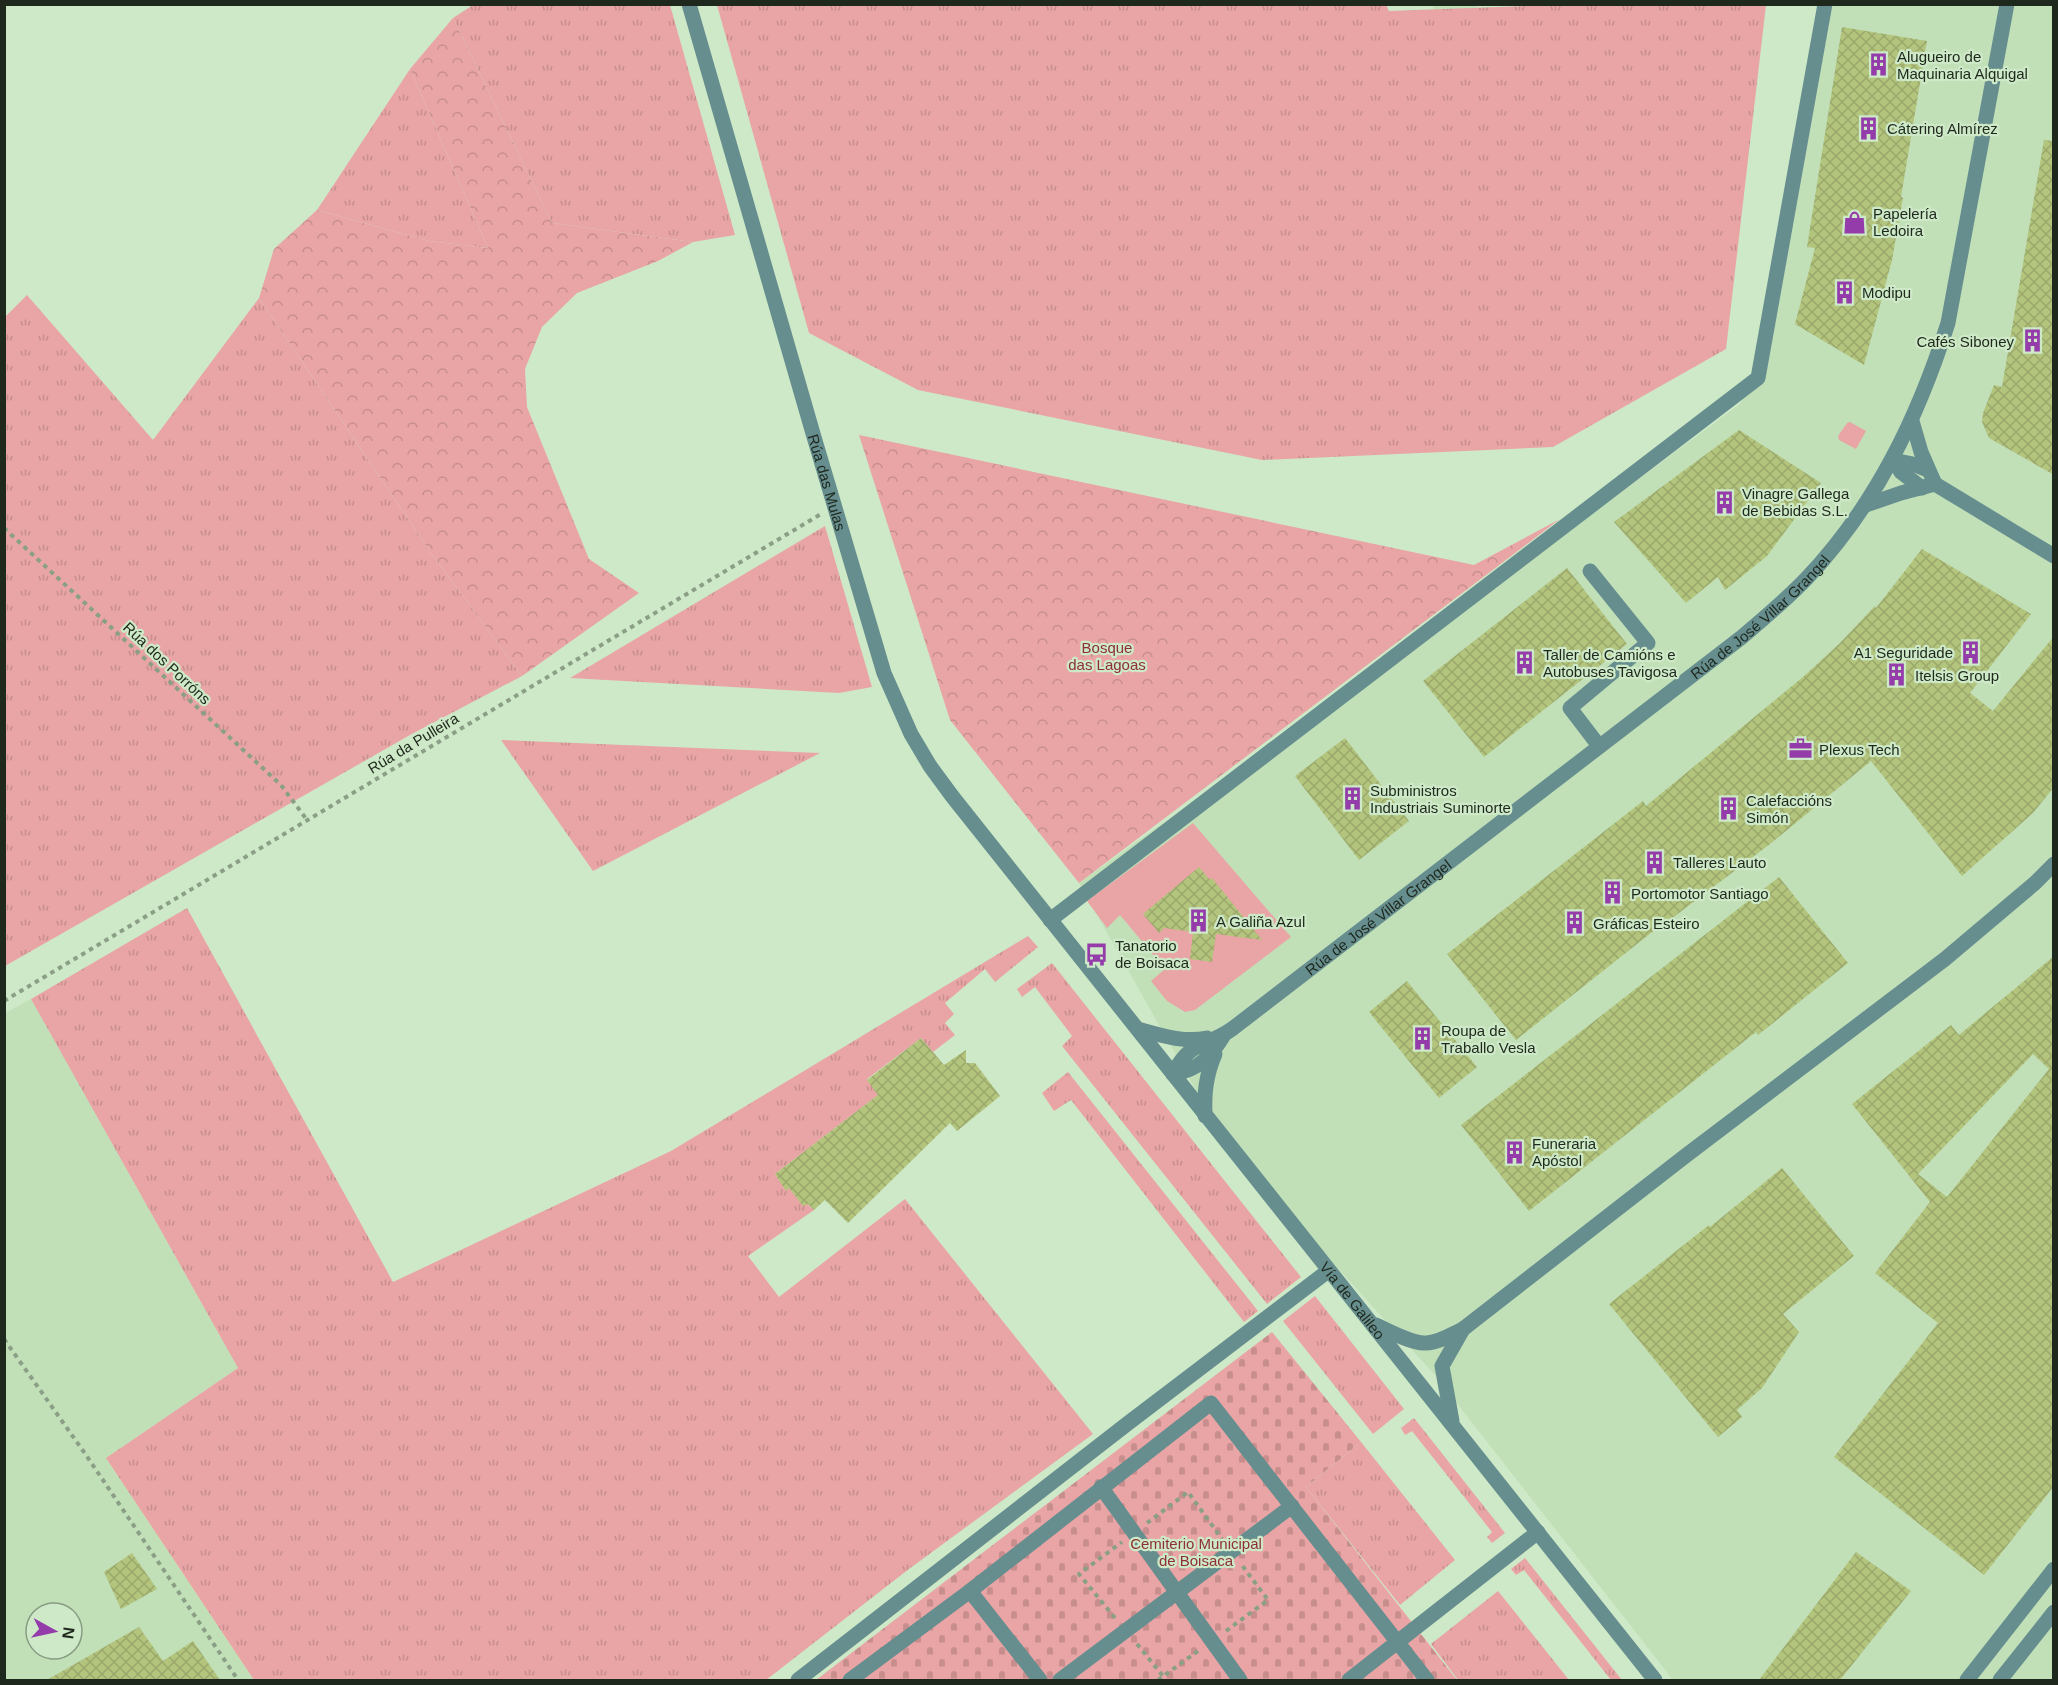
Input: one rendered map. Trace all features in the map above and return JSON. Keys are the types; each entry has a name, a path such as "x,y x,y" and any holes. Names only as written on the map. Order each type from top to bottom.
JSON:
{"street":[{"name":"Rúa das Mulas","path":"689,4 884,673 911,734 930,766 1050,920"},
{"path":"1050,920 1758,378 1825,4"},
{"name":"Rúa de José Villar Grangel","path":"1173,1074 1180,1060 1189,1050 1224,1035 1742,637 1776,608 1826,557 1866,505 1893,460 1934,368 1948,323 2007,4"},
{"path":"1912,421 1928,470 1928,486"},
{"path":"1893,460 1928,470"},
{"path":"1893,460 1901,472 2054,556"},
{"path":"1866,505 1928,486"},
{"path":"1590,571 1648,643 1570,708 1599,746"},
{"path":"1399,1357 1410,1348 1438,1341 1463,1329 1684,1157 1945,959 2035,883 2054,864"},
{"name":"Vía de Galileo","path":"1050,920 1654,1680"},
{"name":"Rúa de José Villar Grangel","path":"1138,1029 1182,1039 1199,1040 1224,1035"},
{"name":"Rúa de José Villar Grangel","path":"1205,1116 1204,1091 1207,1074 1224,1035"},
{"path":"798,1680 1328,1270"},
{"path":"1371,1323 1425,1344 1439,1356 1453,1425"},
{"path":"1424,1389 1438,1373 1463,1329"},
{"path":"850,1680 970,1591 1211,1403 1427,1680"},
{"path":"1101,1487 1240,1680"},
{"path":"1060,1680 1292,1506"},
{"path":"1349,1680 1538,1532"},
{"path":"1967,1680 2054,1569"},
{"path":"970,1591 1040,1680"},
{"path":"2000,1680 2054,1612"}],"path":[{"name":"Rúa da Pulleira","path":"4,1000 834,506"},
{"name":"Rúa dos Porróns","path":"4,528 281,785 307,820"},
{"path":"4,1340 86,1455 238,1680"},
{"path":"1158,1680 1163,1676"}],"shaded area":[{"path":"1434,5 1477,5 1475,17 1432,13"},
{"path":"1832,5 2053,5 2053,1680 1673,1680 1434,1374 1229,1149 1079,883 1516,570 1740,404 1771,343"},
{"path":"31,999 238,1368 106,1458 254,1680 5,1680 4,1014"}],"green space":[{"path":"1525,4 1766,5 1726,349 1553,447 1262,460 918,390 809,333 717,5 1386,5 1389,11 1525,6"},
{"path":"473,5 670,5 735,235 693,242 552,223 453,18"},
{"path":"453,18 552,223 693,242 658,261 577,293 542,327 525,369 527,407 589,559 639,593 522,676 431,553 259,298 274,249 317,210 429,241 488,248 410,69"},
{"path":"410,69 488,248 429,241 317,210"},
{"path":"27,295 153,440 259,298 431,553 522,676 410,735 5,966 4,318"},
{"path":"1850,422 1866,431 1856,449 1839,440 1838,436"},
{"name":"Bosque das Lagoas","path":"859,435 1474,565 1560,519 1079,883 950,720"},
{"path":"825,526 872,687 839,693 570,678"},
{"path":"501,740 820,753 593,871"},
{"path":"1193,823 1291,937 1195,1010 1185,1012 1167,1001 1151,981 1165,969 1120,915 1107,928 1087,901"},
{"path":"187,908 393,1282 671,1151 1028,936 1038,947 995,982 985,969 945,1003 954,1014 945,1023 955,1035 933,1052 921,1038 867,1079 878,1095 775,1174 786,1190 789,1188 814,1210 748,1256 779,1297 905,1199 1093,1434 909,1569 766,1680 254,1680 106,1458 238,1368 31,999"},
{"path":"1052,963 1301,1277 1267,1304 1062,1046 1072,1036 1035,987 1022,997 1017,989"},
{"path":"1068,1072 1258,1311 1244,1322 1071,1100 1054,1111 1042,1093"},
{"path":"1315,1296 1404,1409 1373,1434 1283,1321"},
{"name":"Cemiterio Municipal de Boisaca","path":"1272,1332 1361,1442 1306,1487 1457,1680 816,1680"},
{"path":"1414,1418 1505,1533 1492,1543 1487,1537 1492,1532 1412,1431 1405,1435 1401,1428"},
{"path":"1361,1442 1455,1560 1400,1605 1306,1487"},
{"path":"1525,1558 1622,1680 1611,1680 1524,1570 1516,1575 1511,1569"},
{"path":"1498,1591 1569,1680 1458,1680 1431,1644"}],"building":[{"path":"1842,27 1927,41 1892,260 1864,365 1795,324 1815,248 1807,247"},
{"path":"2044,140 2054,141 2054,475 1989,438 1982,422 1983,413 1994,385 2002,387"},
{"name":"Vinagre Gallega de Bebidas S.L.","path":"1739,430 1821,483 1767,556 1725,590 1718,577 1686,603 1614,522"},
{"path":"1922,549 2031,614 1970,693 1993,711 2054,636 2054,787 2033,813 1962,876 1871,761 1770,844 1666,921 1516,1040 1447,954 1643,801 1646,806 1803,677 1875,606 1876,608"},
{"name":"Taller de Camións e Autobuses Tavigosa","path":"1567,568 1627,644 1484,757 1423,681"},
{"name":"Subministros Industriais Suminorte","path":"1345,738 1409,821 1359,860 1295,776"},
{"name":"A Galiña Azul","path":"1199,867 1210,880 1212,878 1262,940 1216,934 1212,962 1190,959 1193,932 1164,928 1159,933 1143,914"},
{"path":"1779,877 1848,963 1758,1035 1756,1032 1529,1211 1461,1125"},
{"path":"2054,956 2054,1486 1984,1575 1834,1457 1938,1323 1875,1273 1930,1202 1852,1104 1951,1025 1959,1035","holes":["2033,1054 2049,1069 1947,1197 1918,1174"]},
{"name":"Roupa de Traballo Vesla","path":"1407,981 1477,1067 1439,1098 1369,1012"},
{"path":"921,1038 944,1065 966,1050 966,1063 975,1063 1000,1096 957,1131 950,1123 848,1223 825,1200 814,1210 808,1204 803,1206 789,1188 786,1191 775,1174 878,1095 867,1080"},
{"path":"1782,1168 1854,1256 1783,1314 1799,1332 1762,1388 1737,1410 1742,1417 1718,1437 1609,1304 1709,1225 1710,1227"},
{"path":"1856,1552 1911,1591 1840,1680 1759,1680"},
{"path":"132,1553 157,1589 121,1609 104,1572"},
{"path":"139,1627 163,1661 193,1641 220,1680 47,1680 80,1661 84,1661 84,1659"}],"place":[{"name":"Alugueiro de Maquinaria Alquigal","path":"1879,65"},
{"name":"Cátering Almírez","path":"1869,128"},
{"name":"Papelería Ledoira","path":"1855,222"},
{"name":"Modipu","path":"1844,292"},
{"name":"Cafés Siboney","path":"2032,341"},
{"name":"Vinagre Gallega de Bebidas S.L.","path":"1724,502"},
{"name":"A1 Seguridade","path":"1971,652"},
{"name":"Taller de Camións e Autobuses Tavigosa","path":"1525,663"},
{"name":"Itelsis Group","path":"1897,675"},
{"name":"Plexus Tech","path":"1801,749"},
{"name":"Subministros Industriais Suminorte","path":"1352,799"},
{"name":"Calefaccións Simón","path":"1728,809"},
{"name":"Talleres Lauto","path":"1655,862"},
{"name":"Portomotor Santiago","path":"1613,893"},
{"name":"A Galiña Azul","path":"1198,921"},
{"name":"Gráficas Esteiro","path":"1575,923"},
{"name":"Tanatorio de Boisaca","path":"1097,954"},
{"name":"Roupa de Traballo Vesla","path":"1423,1039"},
{"name":"Funeraria Apóstol","path":"1514,1152"}]}
